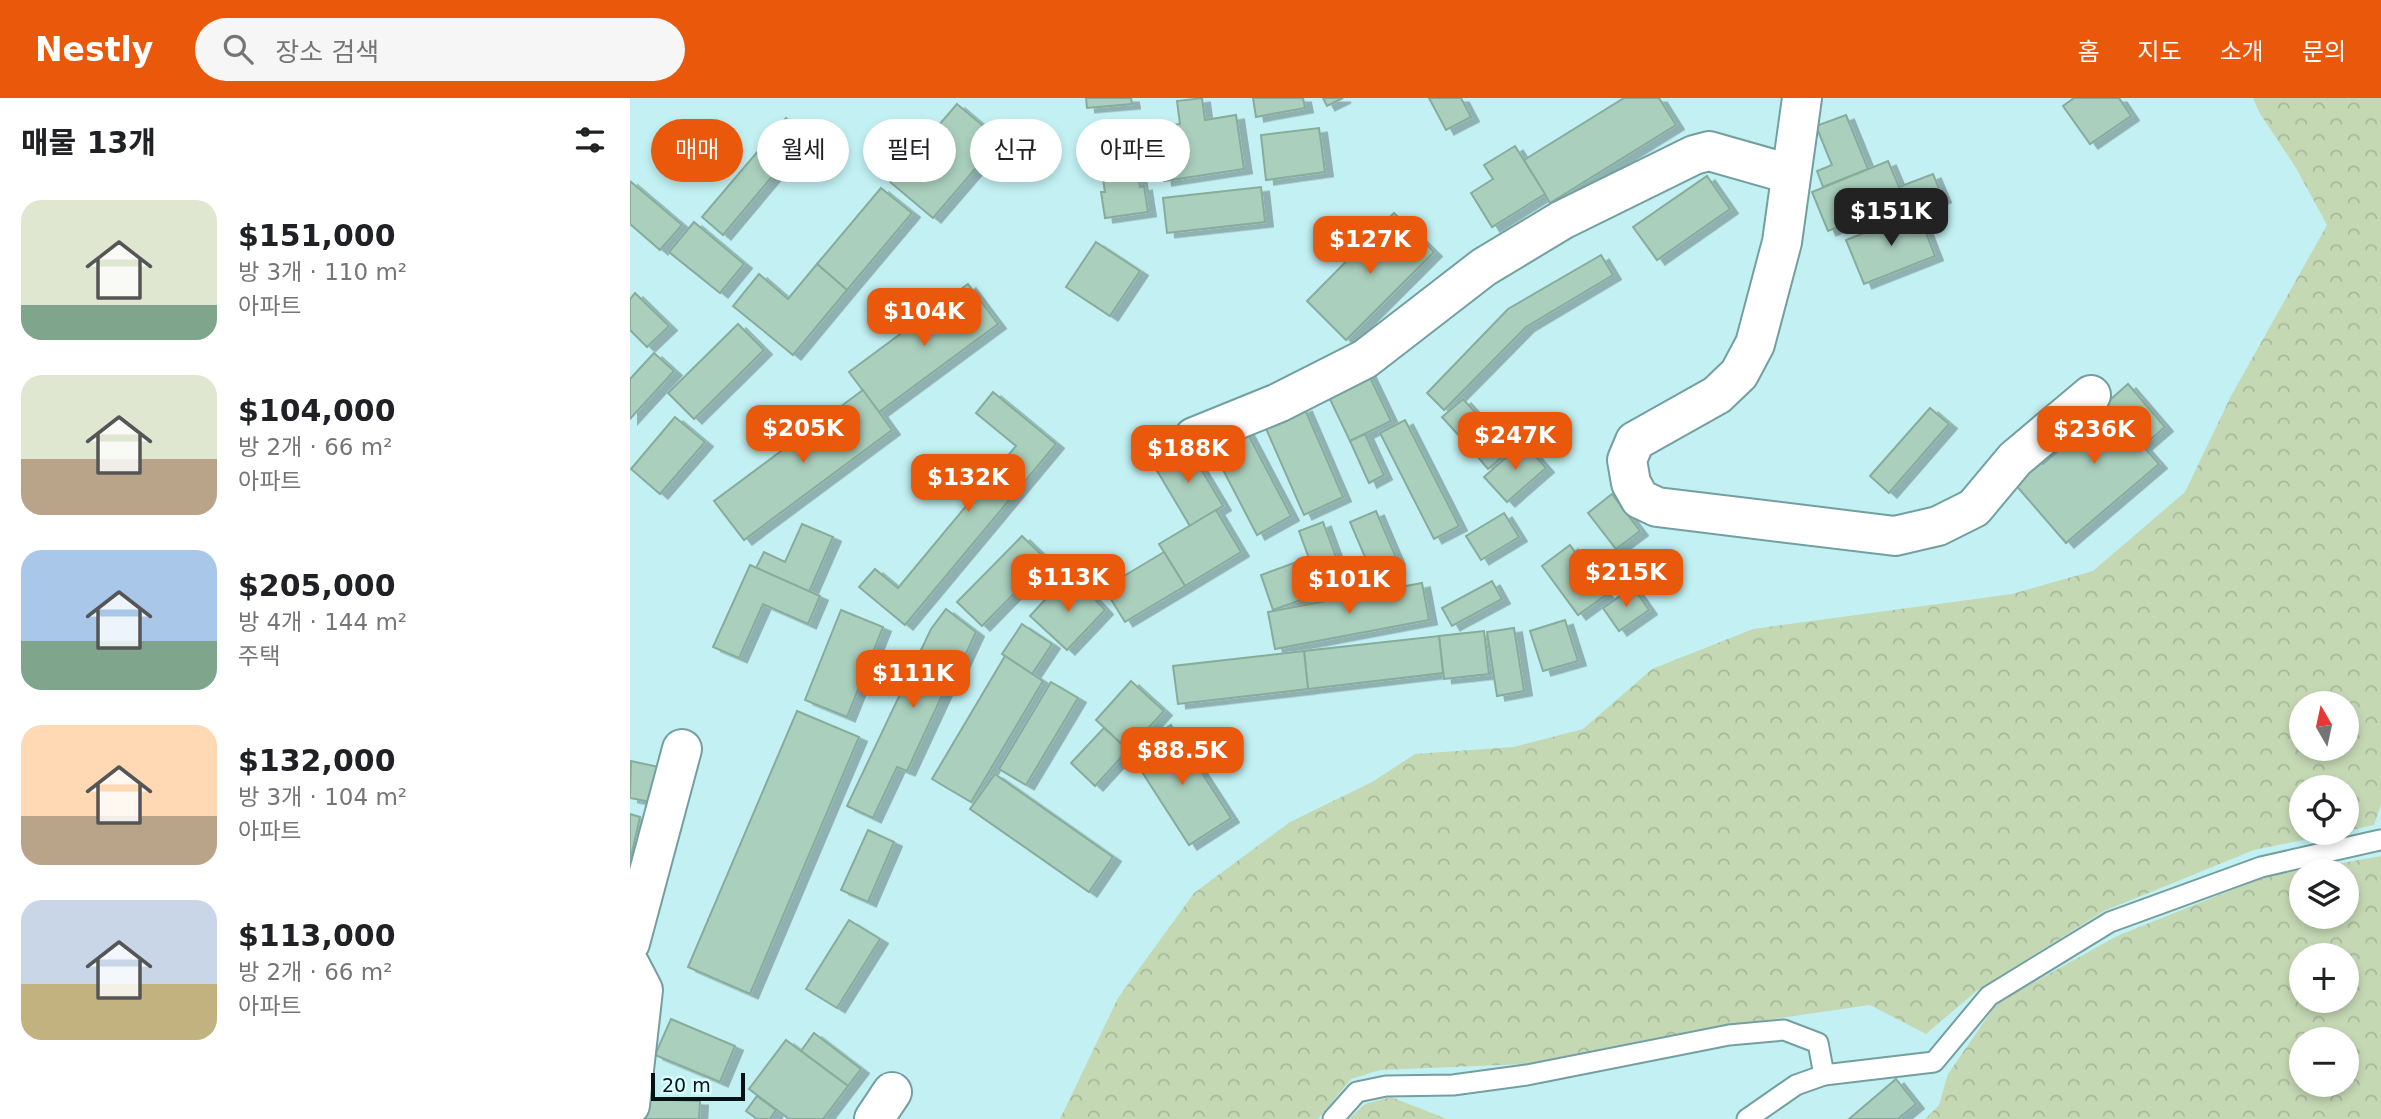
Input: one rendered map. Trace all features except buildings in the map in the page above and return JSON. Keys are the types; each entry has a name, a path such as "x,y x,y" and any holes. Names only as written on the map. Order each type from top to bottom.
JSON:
{"street":[{"path":"1802,98 1782,242 1755,344 1739,374 1717,395 1635,442 1627,460 1631,483 1640,499 1657,507 1895,536 1906,534 1938,526 1974,508 2015,459 2091,395"},
{"path":"1194,437 1278,403 1365,359 1484,267 1562,220 1694,155 1709,151 1790,174"},
{"path":"630,943 682,749"},
{"path":"630,965 643,990 630,1105"}],"lane":[{"path":"1746,1119 1796,1085 1824,1075 1934,1062 1989,996 2110,922 2261,867 2380,840"},
{"path":"1333,1119 1357,1092 1386,1086 1453,1085 1527,1075 1729,1035 1784,1030 1818,1042 1824,1075"}],"green space":[{"path":"2253,98 2381,98 2381,804 2374,825 2359,828 2359,775 2289,775 2289,843 2254,850 2104,911 1979,989 1926,1034 1870,1005 1690,1031 1525,1064 1380,1070 1351,1079 1318,1119 1060,1119 1118,998 1194,893 1290,822 1372,782 1415,754 1513,747 1583,729 1652,669 1753,629 2012,594 2093,571 2185,492 2231,396 2327,225 2296,168 2259,112"},
{"path":"2381,856 2381,1119 1925,1119 1939,1105 1948,1074 1997,1003 2117,936 2264,877 2289,873 2289,929 2359,929 2359,860"},
{"path":"1391,1097 1447,1119 1349,1119 1365,1104"}]}
